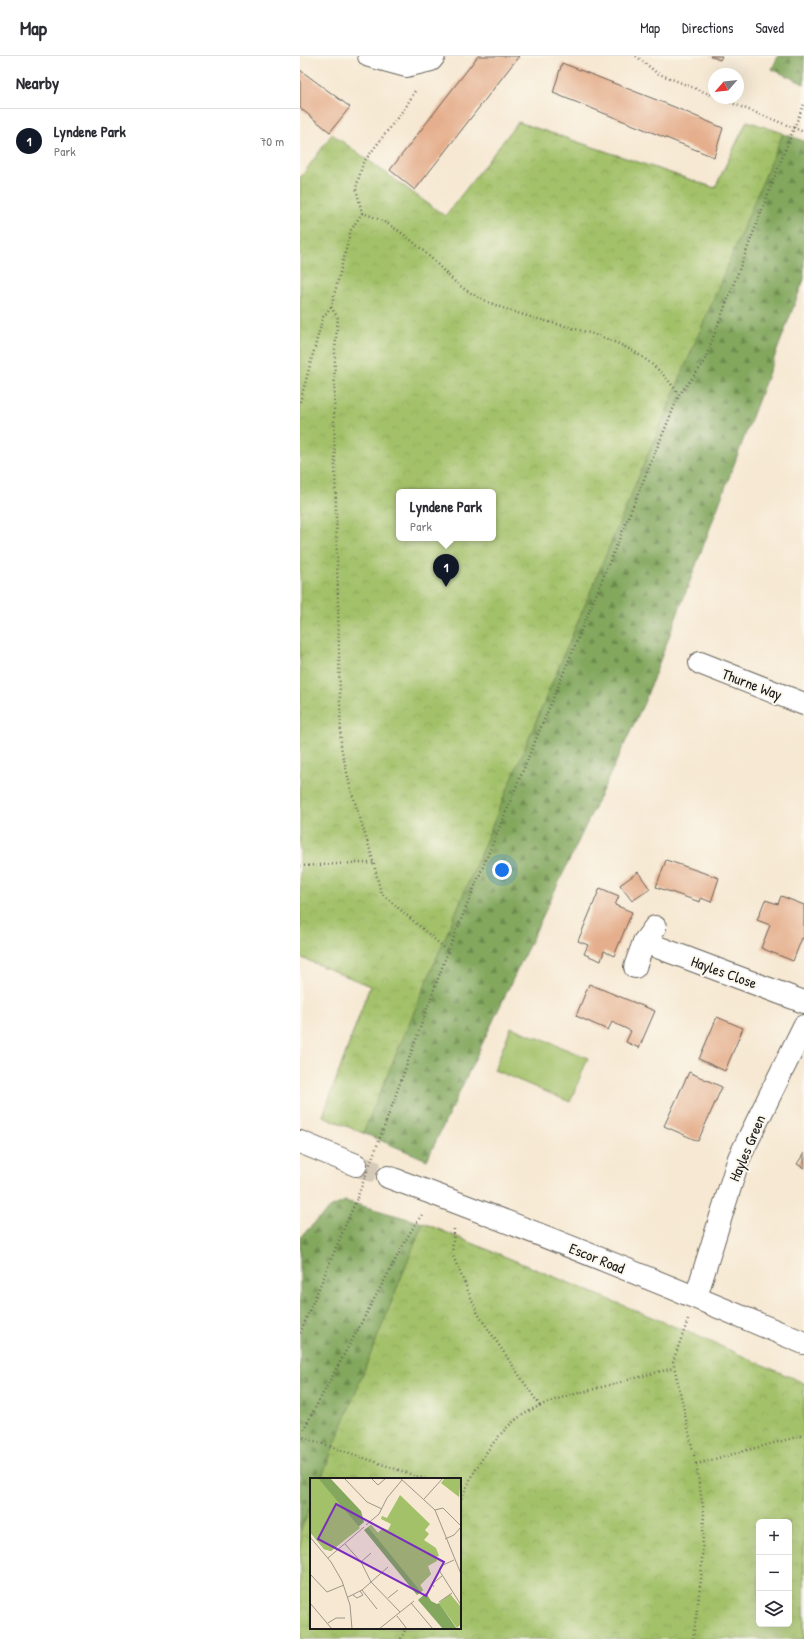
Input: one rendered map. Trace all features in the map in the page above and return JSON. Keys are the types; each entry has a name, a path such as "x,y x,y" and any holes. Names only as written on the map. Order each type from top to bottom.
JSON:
{"street":[{"path":"369,56 406,66 432,58"},
{"name":"Thurne Way","path":"700,663 804,704"},
{"name":"Hayles Close","path":"635,967 650,935 804,1002"},
{"name":"Hayles Green","path":"696,1297 739,1158 804,1026"},
{"path":"300,1142 356,1165"},
{"name":"Escor Road","path":"388,1177 456,1202 696,1297 804,1343"}],"path":[{"path":"636,56 657,73 708,94"},
{"path":"300,402 323,317 331,307 351,230 362,213 356,188 363,163 407,105 432,58"},
{"path":"734,104 804,132"},
{"path":"300,1333 386,1122 448,951 679,395 703,364 804,104"},
{"path":"362,213 377,217 396,228 470,293 498,308 607,338 633,352 657,370 670,382 679,395"},
{"path":"331,307 338,318 335,349 334,417 341,747 351,790 381,893 448,951"},
{"path":"300,866 373,863"},
{"path":"422,1478 300,1436 411,1231 435,1194"},
{"path":"456,1202 452,1254 478,1314 540,1406"},
{"path":"693,1639 701,1580 704,1513 696,1464 673,1362 696,1297"},
{"path":"461,1500 479,1464 495,1440 514,1421 540,1406 557,1399 674,1368"},
{"path":"696,1464 804,1434"},
{"path":"401,1639 406,1629"}],"green space":[{"path":"778,56 804,56 804,84 772,69"},
{"path":"747,121 804,141 804,279 644,703 427,1160 323,1116 370,986 300,957 300,901 491,541 496,541 496,489 518,122 715,188"},
{"path":"747,121 783,133 363,1133 323,1116 370,986 300,957 300,177 332,134 445,216 518,122 715,188"},
{"path":"511,1027 588,1058 570,1102 494,1070"},
{"path":"345,1201 423,1223 620,1304 614,1319 804,1383 804,1639 461,1628 461,1478 310,1478 310,1629 300,1639 300,1237 330,1208"},
{"path":"423,1223 693,1334 804,1383 804,1639 300,1639 300,1532 310,1507 310,1629 461,1629 461,1478 321,1478"}],"building":[{"path":"478,56 519,56 415,190 390,170"},
{"path":"710,56 722,56 720,60"},
{"path":"562,63 672,106 723,128 714,157 553,93"},
{"path":"300,70 350,107 330,132 300,108"},
{"path":"666,860 719,878 711,902 701,898 700,902 656,887"},
{"path":"638,872 650,889 632,901 620,885"},
{"path":"600,888 619,896 615,905 632,912 614,956 604,951 601,961 584,954 588,945 578,941"},
{"path":"781,896 804,905 804,939 802,938 793,961 761,948 770,925 757,920 765,900 778,904"},
{"path":"589,984 655,1011 639,1048 626,1042 631,1031 612,1022 608,1030 576,1016"},
{"path":"717,1017 743,1028 725,1071 699,1059"},
{"path":"689,1072 722,1087 698,1141 664,1126"},
{"path":"804,1153 804,1168 797,1164"}],"tunnel":[{"path":"356,1165 388,1177"}],"place":[{"name":"Lyndene Park","path":"446,587"}]}
